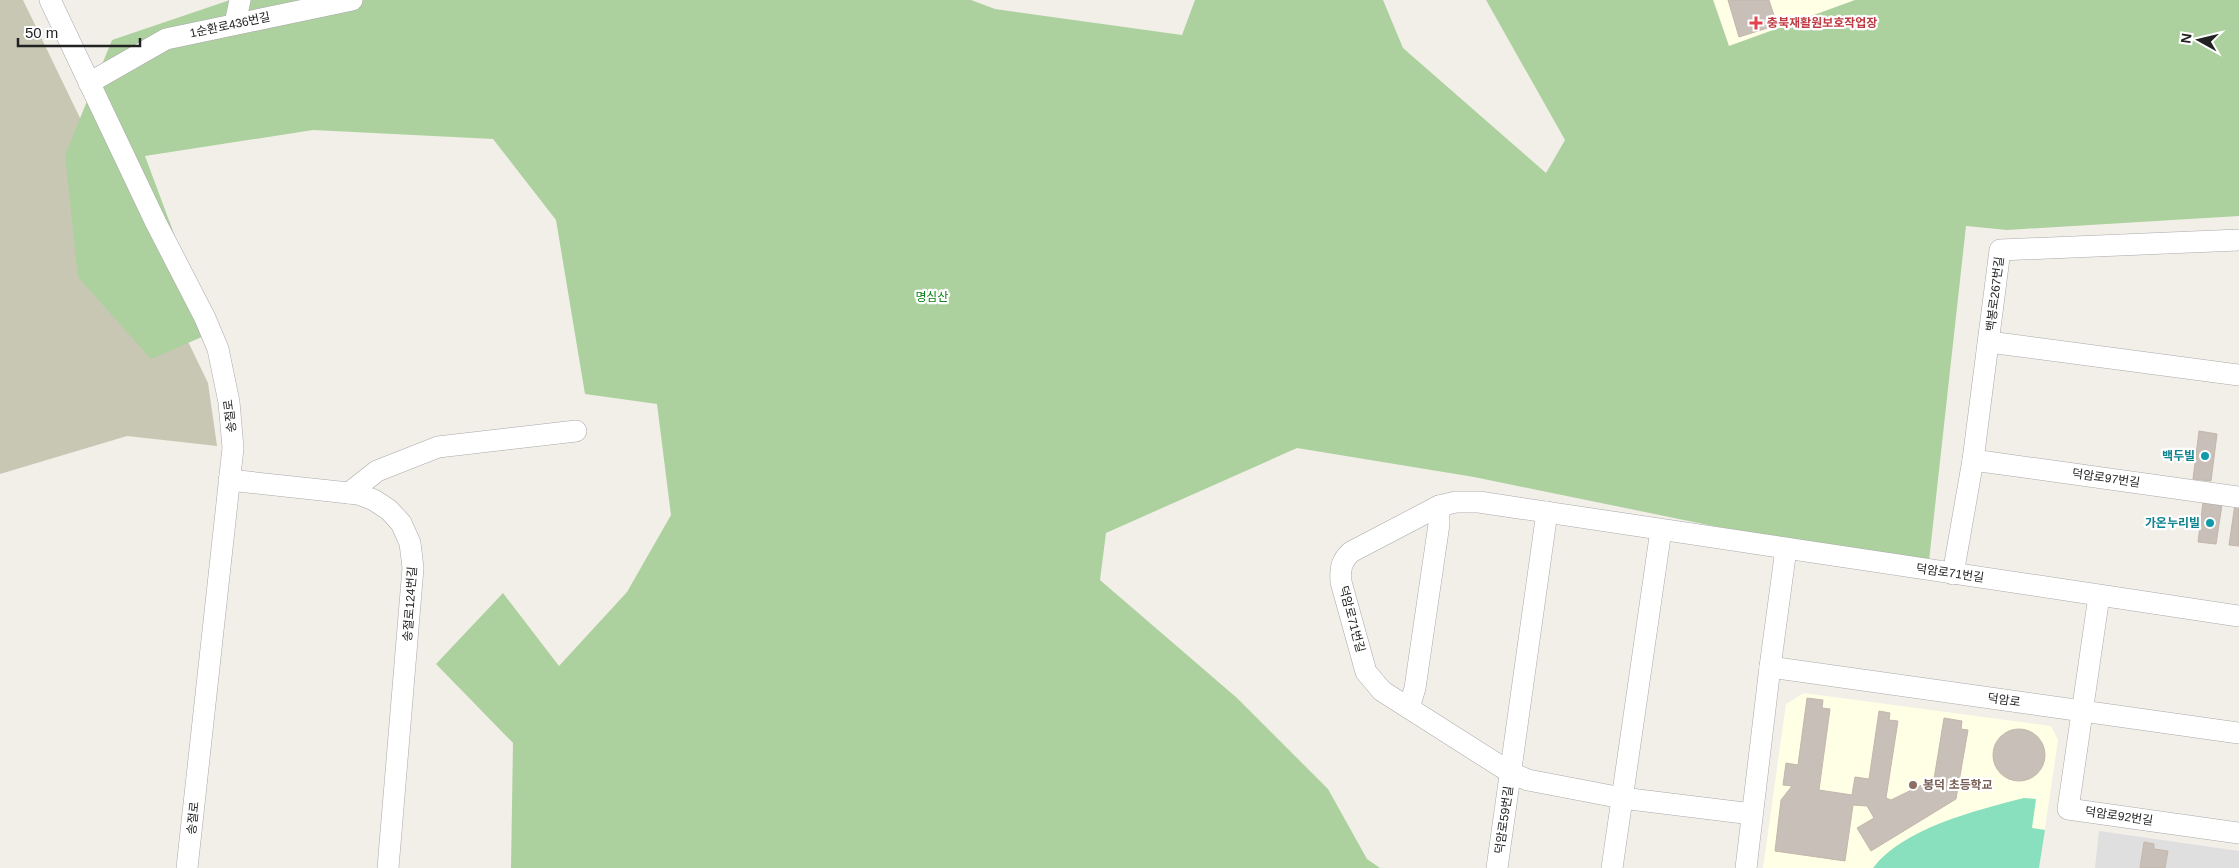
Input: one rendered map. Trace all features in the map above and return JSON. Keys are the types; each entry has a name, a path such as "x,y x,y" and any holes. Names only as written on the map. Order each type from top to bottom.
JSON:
{"street":[{"name":"송절로","path":"50,0 156,223 205,318 218,349 229,402 233,448 188,868"},
{"path":"235,24 240,0"},
{"name":"1순환로436번길","path":"89,83 166,39 352,0"},
{"name":"백봉로267번길","path":"1953,574 1973,460 2000,250 2239,240"},
{"path":"1989,342 2239,375"},
{"path":"349,493 377,471 438,447 576,431"},
{"name":"덕암로97번길","path":"1973,460 2239,497"},
{"name":"송절로124번길","path":"229,480 358,494 374,500 390,510 401,523 410,543 414,568 388,868"},
{"name":"덕암로71번길","path":"1752,814 1622,798 1528,780 1510,773 1382,691 1366,672 1340,571 1344,559 1351,552 1439,506 1456,502 1480,502 2239,616"},
{"path":"1409,708 1415,688 1439,524 1439,506"},
{"path":"1510,773 1547,512"},
{"path":"1612,868 1661,530"},
{"path":"1746,868 1786,549"},
{"path":"2083,711 2100,596"},
{"name":"덕암로","path":"1770,667 2239,734"},
{"name":"덕암로92번길","path":"2083,711 2068,809 2239,833"},
{"name":"덕암로59번길","path":"1497,868 1510,773"}],"shaded area":[{"path":"0,0 23,0 208,383 217,446 127,436 0,474"},
{"name":"충북재활원보호작업장","path":"1714,0 1855,0 1729,46"},
{"name":"봉덕 초등학교","path":"1804,693 2051,726 2058,740 2039,868 1763,868 1786,704"},
{"path":"2099,831 2239,851 2239,868 2095,868"}],"green space":[{"name":"명심산","path":"230,0 971,0 995,9 1182,35 1195,0 1383,0 1403,48 1546,173 1565,140 1486,0 1713,0 1729,46 1855,0 2239,0 2239,216 2007,230 1966,226 1928,570 1474,477 1297,448 1106,533 1100,580 1237,698 1328,789 1367,859 1380,868 511,868 513,743 436,664 503,593 559,666 627,592 671,515 657,404 585,394 556,220 493,139 313,130 145,156 211,333 151,359 78,277 65,155 112,40"},
{"path":"2024,798 2036,799 2032,828 2045,830 2039,868 1873,868 1886,854 1922,831 1963,815"}],"building":[{"path":"1728,0 1769,0 1777,25 1739,37"},
{"name":"백두빌","path":"2199,431 2217,434 2211,481 2193,479"},
{"name":"가온누리빌","path":"2203,502 2222,505 2216,544 2198,542"},
{"path":"2235,504 2239,505 2239,546 2229,545"},
{"path":"1807,698 1823,700 1822,708 1830,709 1819,790 1852,795 1855,777 1869,779 1879,711 1890,713 1889,720 1898,721 1886,798 1891,800 1934,779 1944,718 1962,721 1961,729 1968,730 1956,799 1871,851 1857,828 1874,818 1867,806 1853,805 1845,861 1775,851 1781,800 1792,786 1783,785 1786,763 1798,765"},
{"path":"2019,729 2029,731 2037,737 2043,745 2045,755 2043,765 2037,773 2029,779 2019,781 2009,779 2001,773 1995,765 1993,755 1995,745 2001,737 2009,731"},
{"path":"2144,842 2154,844 2154,849 2168,851 2165,868 2140,868"}],"place":[{"name":"충북재활원보호작업장","path":"1756,23"},
{"name":"백두빌","path":"2205,456"},
{"name":"가온누리빌","path":"2210,523"},
{"name":"봉덕 초등학교","path":"1913,785"}]}
